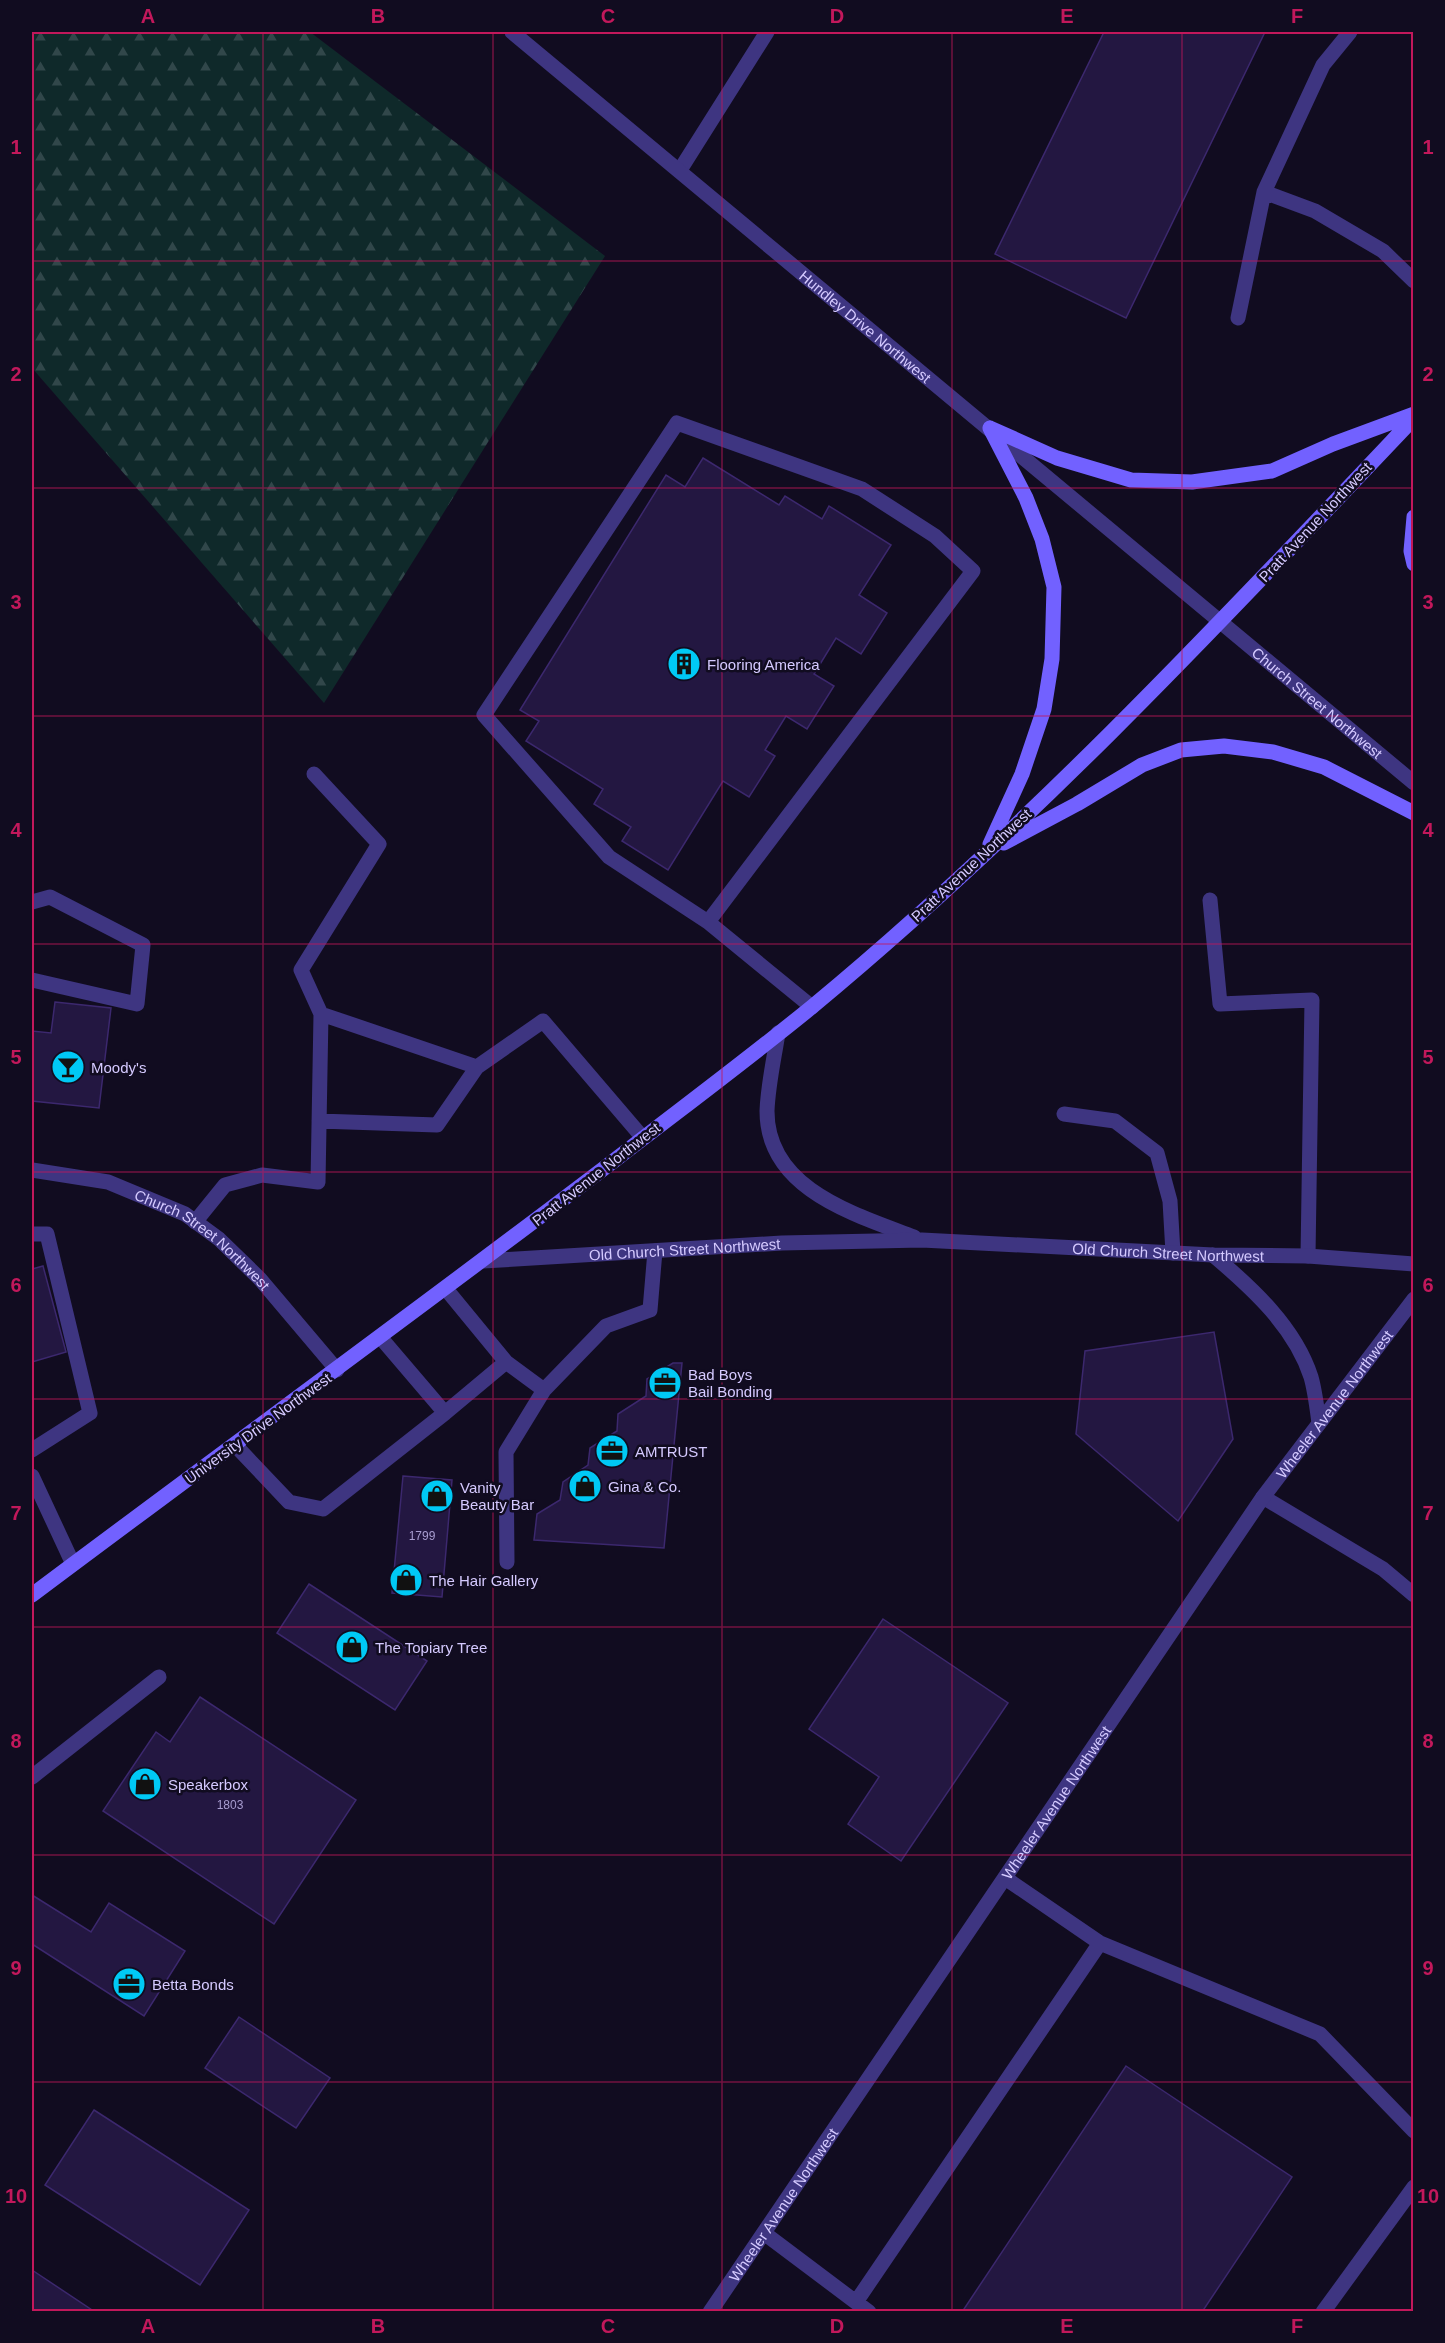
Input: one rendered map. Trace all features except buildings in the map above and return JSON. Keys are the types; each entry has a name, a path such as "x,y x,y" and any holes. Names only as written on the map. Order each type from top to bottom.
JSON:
{"main road":[{"path":"990,428 1057,458 1131,480 1192,482 1272,471 1333,444 1413,416"},
{"name":"Pratt Avenue Northwest","path":"483,1261 812,1007 904,927 1112,733 1222,621 1413,416"},
{"path":"985,853 1022,774 1044,709 1052,659 1054,586 1042,539 1026,498 990,428"},
{"path":"1413,517 1411,551 1413,564"},
{"path":"985,853 1077,804 1142,765 1181,750 1224,746 1273,752 1324,767 1413,813"},
{"name":"University Drive Northwest","path":"32,1595 483,1261"}],"street":[{"name":"Hundley Drive Northwest","path":"512,32 1222,621"},
{"path":"680,170 767,32"},
{"path":"1238,318 1264,192 1323,65 1350,32"},
{"path":"1264,192 1316,211 1383,251 1413,281"},
{"path":"708,922 973,571 934,536 862,489 677,423 484,715 609,857 708,922 812,1007"},
{"name":"Church Street Northwest","path":"1222,621 1413,783"},
{"path":"195,1222 225,1185 262,1175 318,1182 321,1014 301,970 379,844 314,774"},
{"path":"32,902 50,897 143,945 137,1004 32,980"},
{"path":"1210,900 1220,1004 1312,999 1308,1256"},
{"path":"321,1014 477,1067"},
{"path":"320,1121 436,1125 477,1067 543,1021 643,1138"},
{"name":"Old Church Street Northwest","path":"778,1033 767,1113 770,1136 780,1160 811,1191 826,1200 922,1240"},
{"path":"1064,1114 1115,1121 1157,1153 1170,1201 1173,1253"},
{"name":"Church Street Northwest","path":"32,1170 108,1182 185,1214 219,1239 260,1279 337,1370"},
{"path":"32,1234 47,1234 90,1413 32,1450"},
{"name":"Old Church Street Northwest","path":"483,1261 782,1243 922,1240 1214,1255 1308,1256 1413,1264"},
{"path":"507,1562 506,1452 544,1390 606,1326 650,1310 655,1251"},
{"path":"1214,1255 1270,1308 1296,1346 1311,1377 1319,1423"},
{"path":"446,1289 506,1362 544,1390"},
{"name":"Wheeler Avenue Northwest","path":"710,2312 1263,1497 1413,1299"},
{"path":"381,1338 445,1413"},
{"path":"235,1445 289,1502 323,1509 506,1362"},
{"path":"32,1476 73,1564"},
{"path":"1263,1497 1383,1569 1413,1595"},
{"path":"32,1777 159,1677"},
{"path":"1005,1878 1100,1943 1320,2034 1413,2130"},
{"path":"856,2302 1100,1943"},
{"path":"1323,2312 1413,2187"},
{"path":"764,2233 869,2312"}],"green space":[{"path":"32,32 310,32 605,256 324,703 32,368"}],"place":[{"name":"Flooring America","path":"684,664"},
{"name":"Moody's","path":"68,1067"},
{"name":"Bad Boys Bail Bonding","path":"665,1383"},
{"name":"AMTRUST","path":"612,1451"},
{"name":"Gina & Co.","path":"585,1486"},
{"name":"Vanity Beauty Bar","path":"437,1496"},
{"name":"The Hair Gallery","path":"406,1580"},
{"name":"The Topiary Tree","path":"352,1647"},
{"name":"Speakerbox","path":"145,1784"},
{"name":"Betta Bonds","path":"129,1984"}]}
